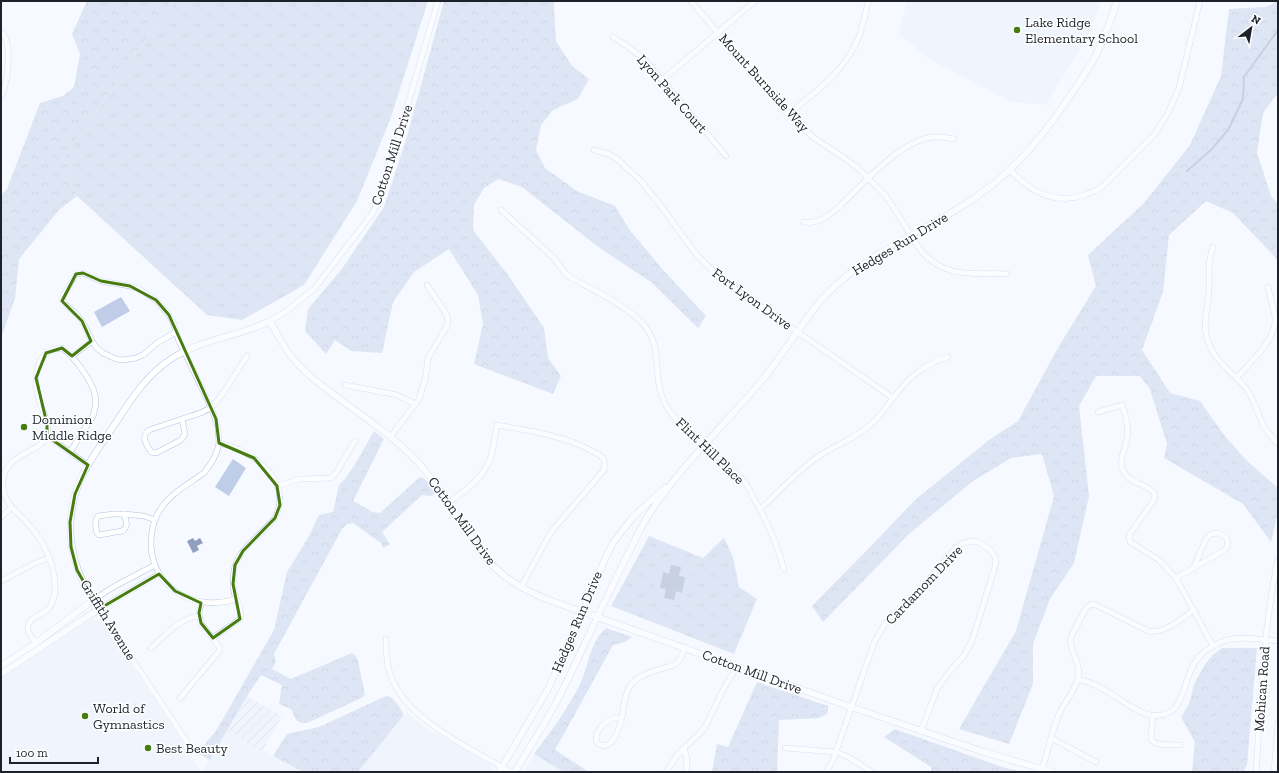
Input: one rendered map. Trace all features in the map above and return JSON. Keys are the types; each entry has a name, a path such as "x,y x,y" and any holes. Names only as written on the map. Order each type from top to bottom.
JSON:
{"street":[{"name":"Cotton Mill Drive","path":"438,1 384,186 377,205 372,214 315,288 288,310 270,321 290,355 309,375 391,436 405,449 423,468 485,557 500,573 521,587 541,597 851,707 984,752 1052,772"},
{"name":"Mount Burnside Way","path":"691,1 788,114 814,138 843,157 869,178 886,196 911,236 927,258 948,270 958,273 1007,274"},
{"path":"662,80 755,1"},
{"path":"788,114 830,79 847,58 860,34 868,1"},
{"name":"Hedges Run Drive","path":"500,769 541,702 560,664 606,557 621,531 633,517 670,483 760,383 819,303 838,284 866,261 960,208 984,192 1010,170 1038,141 1052,123 1094,58 1117,1"},
{"path":"1010,170 1034,190 1044,195 1057,198 1064,199 1079,197 1102,187 1154,134 1168,113 1178,88 1200,1"},
{"path":"1,32 6,38 8,58 7,80 1,96"},
{"name":"Lyon Park Court","path":"613,37 640,56 726,156"},
{"path":"804,222 815,222 827,217 894,156 919,141 934,137 954,139"},
{"name":"Fort Lyon Drive","path":"594,150 609,154 617,159 641,181 696,254 721,279 893,398"},
{"name":"Flint Hill Place","path":"501,210 554,258 565,273 622,308 637,318 645,326 654,342 656,350 657,381 662,399 671,413 688,432 744,481 760,509 779,551 784,569"},
{"path":"1213,247 1208,265 1209,291 1206,312 1206,331 1208,340 1213,352 1222,364 1247,390 1254,401 1266,430 1278,444"},
{"path":"176,332 157,343 143,355 131,359 116,359 103,353 92,341 82,321 62,301 62,298 76,274 82,273 101,281 130,286 148,294 165,309 173,322 184,352 211,407 218,427 219,444 213,460 204,473 174,494 161,508 155,520 151,538 151,552 154,564 159,574 175,591 201,603 215,603 236,599"},
{"path":"391,436 419,398 422,392 428,358 448,324 448,315 427,285"},
{"path":"1236,378 1268,341 1273,330 1275,319 1268,287"},
{"name":"Griffith Avenue","path":"187,742 93,600 77,570 73,557 70,535 70,522 75,494 88,465 127,405 159,367 184,352 257,328 270,321"},
{"path":"72,356 92,341"},
{"path":"36,643 29,631 29,623 34,617 44,613 49,608 54,598 55,578 49,558 41,542 27,522 11,508 6,499 4,476 7,469 15,459 40,444 47,436 48,424 37,391 36,371 46,353 51,350 62,348 72,356 93,387 96,405 93,416 70,452"},
{"path":"182,419 185,434 181,440 156,453 151,452 144,440 145,432 148,430 205,411 211,407 222,394 247,356"},
{"path":"760,509 818,456 852,438 871,425 908,380 918,371 928,365 948,357"},
{"path":"345,384 397,395 415,404"},
{"path":"1098,412 1122,405 1126,415 1128,428 1122,456 1122,467 1131,481 1149,489 1154,494 1154,500 1129,535 1129,540 1159,560 1176,578 1213,646"},
{"path":"448,502 466,491 485,469 492,454 497,425 545,434 570,441 601,456 605,462 604,470 552,532 521,587"},
{"path":"47,436 88,465"},
{"path":"277,486 300,479 331,478 336,474 355,441"},
{"path":"213,638 240,619 241,612 236,599 233,584 235,565 242,551 275,518 280,504 277,486 269,472 254,458 236,448 219,444"},
{"name":"Hedges Run Drive","path":"516,772 553,709 645,521 670,483"},
{"path":"1,517 11,508"},
{"path":"124,514 127,525 125,529 122,531 100,535 97,533 95,522 98,516 124,514 144,516 155,520"},
{"path":"1176,578 1193,569 1226,549 1228,543 1226,537 1218,533 1208,536 1193,569"},
{"name":"Cardamom Drive","path":"826,772 836,752 874,643 885,624 912,600 951,553 961,544 978,542 993,553 996,562 994,570 972,641 963,657 949,672 937,689 921,730"},
{"path":"1,581 34,563 49,558"},
{"name":"Mohican Road","path":"1256,772 1266,640 1272,585 1278,559"},
{"path":"1,666 36,643 93,600 154,564"},
{"path":"1,674 99,609 159,574"},
{"path":"180,698 220,650 201,622 198,613 201,603"},
{"path":"1042,770 1060,713 1078,679 1078,664 1070,647 1070,641 1086,608 1096,605 1152,632 1163,630 1194,610"},
{"path":"151,648 179,622 199,616"},
{"path":"1078,679 1100,687 1143,713 1153,715 1166,714 1177,707 1192,667 1201,654 1213,646 1231,639 1242,638 1278,641"},
{"path":"386,640 389,672 396,687 417,714 500,769 511,772"},
{"path":"622,718 609,720 604,724 596,735 595,739 598,744 604,746 610,744 616,734 622,718 625,696 632,684 643,674 674,664 681,658 685,647"},
{"path":"560,664 572,670"},
{"path":"666,772 676,757 705,727 736,666"},
{"path":"1153,715 1152,742 1156,744 1180,745"},
{"name":"Mohican Road","path":"1274,772 1278,722"},
{"path":"1051,738 1096,762"},
{"path":"684,748 687,759 686,772"},
{"path":"785,748 836,752 843,754 872,772"}],"highlighted area":[{"path":"83,273 101,281 130,286 156,300 169,315 216,419 219,443 254,458 277,486 280,505 275,518 243,551 235,565 233,584 240,619 213,638 201,623 199,613 201,603 175,591 159,574 99,609 77,570 71,547 70,522 75,494 88,465 47,436 47,424 36,378 46,353 62,348 72,356 91,341 82,321 62,301 76,274"}],"shaded area":[{"path":"908,1 1101,1 1086,41 1045,105 1012,102 929,59 898,33"},
{"path":"193,538 195,541 200,538 203,543 197,546 199,550 193,553 187,541"},
{"path":"671,565 681,567 679,576 685,577 682,593 676,591 674,600 664,598 666,589 660,588 663,573 669,574"},
{"path":"91,620 102,622 202,772 1,772 1,679"},
{"path":"247,696 282,716 262,751 228,731"},
{"path":"407,712 423,726 489,764 493,768 493,772 358,772"},
{"path":"228,731 303,772 202,772"},
{"path":"534,754 564,772 524,772"}],"green space":[{"path":"88,1 176,1 149,35 65,157 77,196 59,210 19,259 15,298 1,338 1,195 7,189 40,103 63,96 74,87 80,54 72,34"},
{"path":"176,1 428,1 390,120 357,201 304,285 242,320 207,315 77,196 65,157 149,35"},
{"path":"444,1 555,1 556,41 572,66 589,79 578,99 553,110 541,125 536,150 545,168 577,191 615,206 629,229 664,271 706,316 698,328 651,282 601,249 522,187 498,179 484,188 474,205 473,230 508,275 544,328 548,358 561,376 553,394 474,364 483,324 478,295 449,249 414,272 393,302 382,353 351,351 335,340 326,354 305,331 308,309 341,270 384,207 406,140"},
{"path":"1278,1 1278,93 1263,113 1257,153 1271,196 1278,204 1278,262 1233,213 1206,201 1169,235 1163,292 1142,350 1170,393 1200,401 1224,435 1245,459 1278,488 1278,513 1271,542 1243,504 1164,458 1167,444 1150,389 1140,376 1096,376 1079,406 1089,496 1074,563 1050,599 1033,644 1033,684 1009,744 959,729 1016,631 1054,496 1042,454 1011,458 973,481 909,534 823,622 812,606 915,500 989,440 1018,421 1059,346 1096,286 1088,255 1144,203 1190,145 1221,76 1229,9 1266,7"},
{"path":"121,297 130,311 102,327 94,312"},
{"path":"374,431 384,439 353,501 373,512 380,513 420,477 424,478 435,492 434,495 422,495 382,532 390,544 383,548 381,543 353,523 347,524 342,529 274,654 276,662 272,669 291,679 352,653 356,656 358,661 365,694 357,700 307,723 303,723 296,719 291,709 279,704 282,685 261,675 247,696 210,760 197,753 216,731 274,630 287,572 308,538 319,515 333,512 339,485 357,461"},
{"path":"233,459 246,468 229,496 215,487"},
{"path":"649,536 703,558 724,538 733,557 739,587 757,599 734,654 611,606"},
{"path":"669,555 691,567 686,594 677,606 660,602 661,596 647,571 656,566 655,563"},
{"path":"606,628 632,637 625,642 613,645 555,750 589,772 564,772 534,754 559,720 570,702 583,677 596,640"},
{"path":"1222,648 1257,648 1247,765 1243,772 1192,772 1195,742 1181,717 1189,704 1194,684 1206,663"},
{"path":"757,682 828,706 828,713 819,718 779,720 777,772 712,772 717,744 728,747"},
{"path":"386,696 394,700 404,715 358,772 303,772 273,756 287,734 319,727"},
{"path":"1218,710 1230,714 1222,734 1211,730"},
{"path":"895,729 1002,767 1022,772 931,772 931,767 884,737"}],"waterway":[{"path":"1187,171 1211,150 1228,130 1243,99 1244,77 1278,30"}],"place":[{"name":"Lake Ridge Elementary School","path":"1017,30"},
{"name":"Dominion Middle Ridge","path":"24,427"},
{"name":"World of Gymnastics","path":"85,716"},
{"name":"Best Beauty","path":"148,748"}]}
